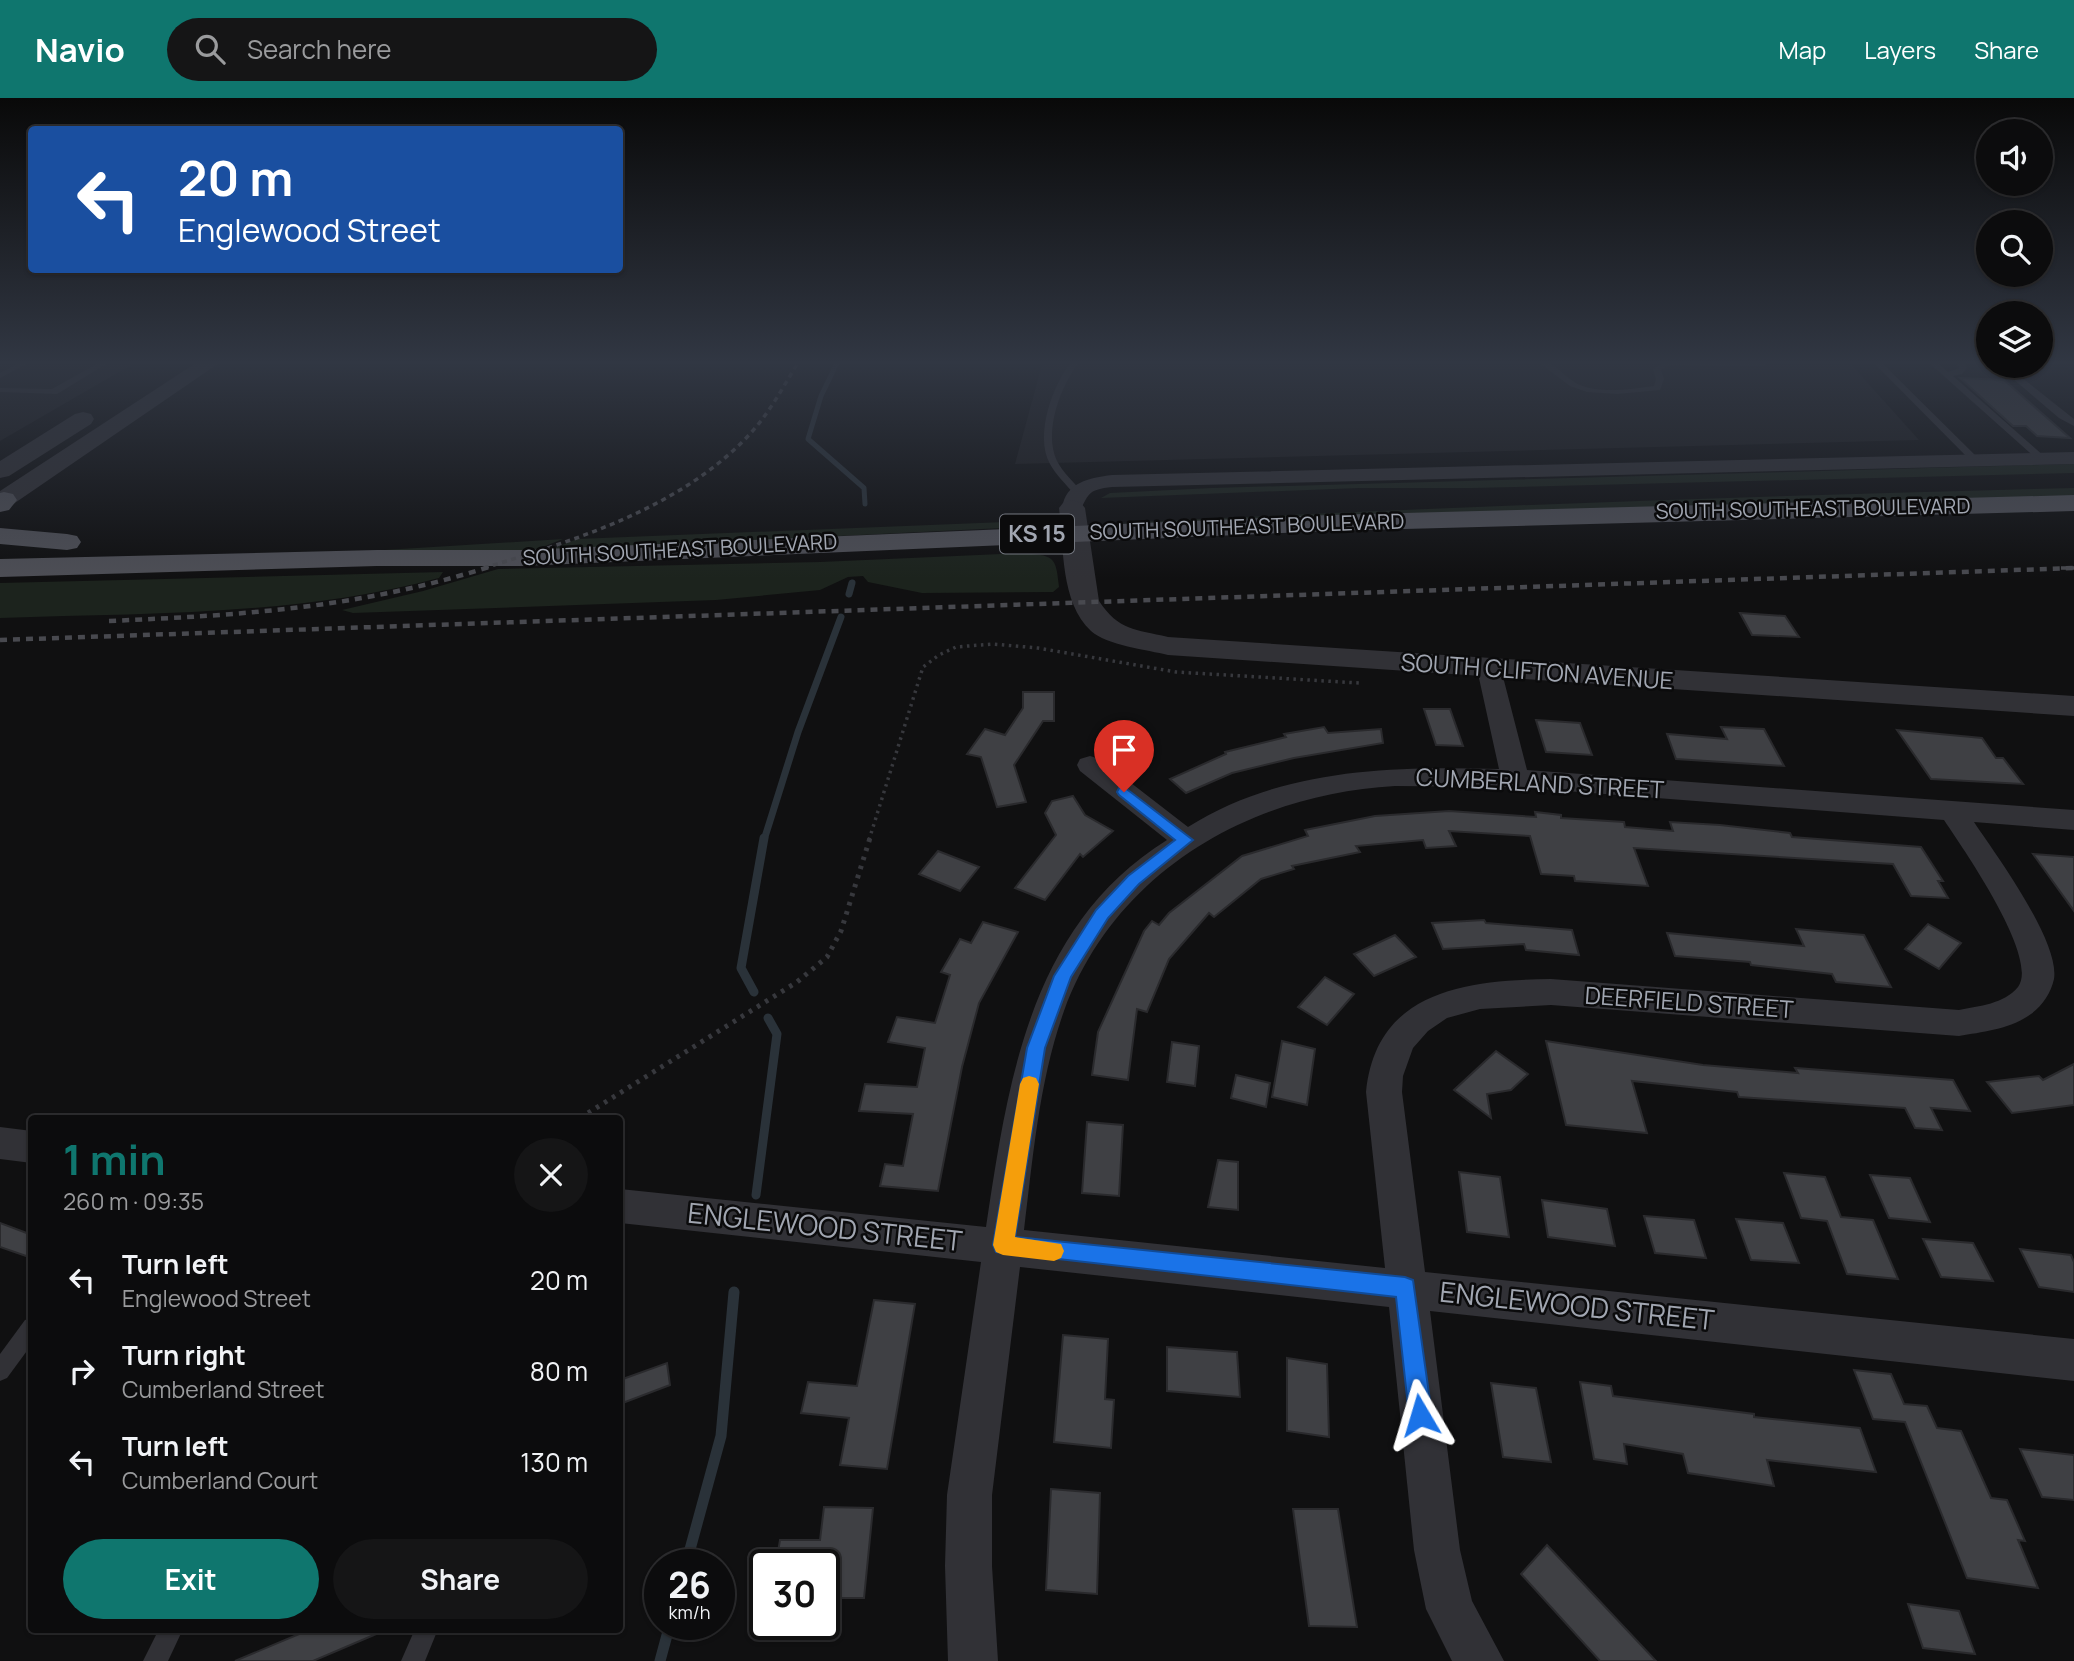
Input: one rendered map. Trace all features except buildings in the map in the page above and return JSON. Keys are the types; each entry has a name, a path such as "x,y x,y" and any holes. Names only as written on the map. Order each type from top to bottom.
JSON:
{"main road":[{"name":"SOUTH SOUTHEAST BOULEVARD","path":"1140,505 2074,478"},
{"name":"SOUTH SOUTHEAST BOULEVARD","path":"1044,510 1356,522 2074,503"},
{"name":"SOUTH SOUTHEAST BOULEVARD","path":"0,568 377,558 521,558 1112,507"},
{"name":"SOUTH SOUTHEAST BOULEVARD","path":"710,525 922,516"},
{"path":"0,544 454,533"},
{"path":"0,536 67,542"}],"street":[{"path":"0,471 60,434"},
{"path":"1,502 102,434"},
{"path":"1074,511 1097,483 1112,481 2074,458"},
{"name":"SOUTH CLIFTON AVENUE","path":"1074,511 1085,601 1102,626 1138,640 1198,649 2074,706"},
{"path":"1489,669 1515,778"},
{"path":"1090,765 1186,840"},
{"name":"CUMBERLAND STREET","path":"973,1661 968,1564 971,1472 1003,1245 1036,1048 1063,976 1102,914 1134,880 1186,840 1257,805 1338,783 1439,777 1515,778 2074,820"},
{"name":"DEERFIELD STREET","path":"1479,1661 1450,1609 1440,1571 1384,1092 1387,1062 1400,1037 1420,1017 1442,1005 1488,993 1526,992 1959,1023 1985,1020 2007,1013 2023,1003 2033,990 2039,975 2039,958 2016,910 1953,812"},
{"path":"0,1143 28,1146"},
{"name":"ENGLEWOOD STREET","path":"623,1206 2074,1360"}],"lane":[{"path":"1048,434 1052,461 1074,511"},
{"path":"1949,434 1975,460"},
{"path":"2014,434 2042,458"},
{"path":"0,1371 28,1332"},
{"path":"155,1661 170,1633"},
{"path":"413,1661 425,1633"}],"path":[{"path":"585,1115 797,982 827,957 841,930 923,667 938,654 970,645 997,645 1081,655 1149,669 1362,683"}],"shaded area":[{"path":"0,434 12,434 0,441"},
{"path":"1023,434 1914,434 1919,440 1015,464"},
{"path":"2074,464 2074,473 1472,488 1359,488 1101,498 1110,493 1212,488"},
{"path":"2074,488 2074,497 1148,525 1119,523 1596,502"},
{"path":"1030,523 1022,527 550,550 577,539"},
{"path":"563,539 535,550 352,552"},
{"path":"1021,553 1051,559 1056,568 1059,587 1053,592 922,593 868,582 863,576 848,577 820,590 716,600 353,613 342,610 423,591 498,569 820,562"},
{"path":"443,572 439,578 385,590 276,606 166,613 0,618 0,583"}],"waterway":[{"path":"810,434 808,439 864,488 865,504"},
{"path":"849,594 852,583"},
{"path":"764,840 798,732 841,617"},
{"path":"754,992 741,968 764,838"},
{"path":"756,1195 777,1034 768,1018"},
{"path":"690,1549 721,1436 734,1292"},
{"path":"660,1661 666,1640"}],"railway":[{"path":"484,568 590,533 659,502 721,461 750,434"},
{"path":"109,621 207,616 347,601 441,581 489,567"},
{"path":"0,640 2074,568 2061,568"}],"slow traffic":[{"path":"1029,1084 1003,1245 1054,1251"}],"route":[{"path":"1124,792 1186,840 1134,880 1102,914 1063,976 1048,1010 1036,1048 1003,1245 1405,1288 1420,1415"}]}
